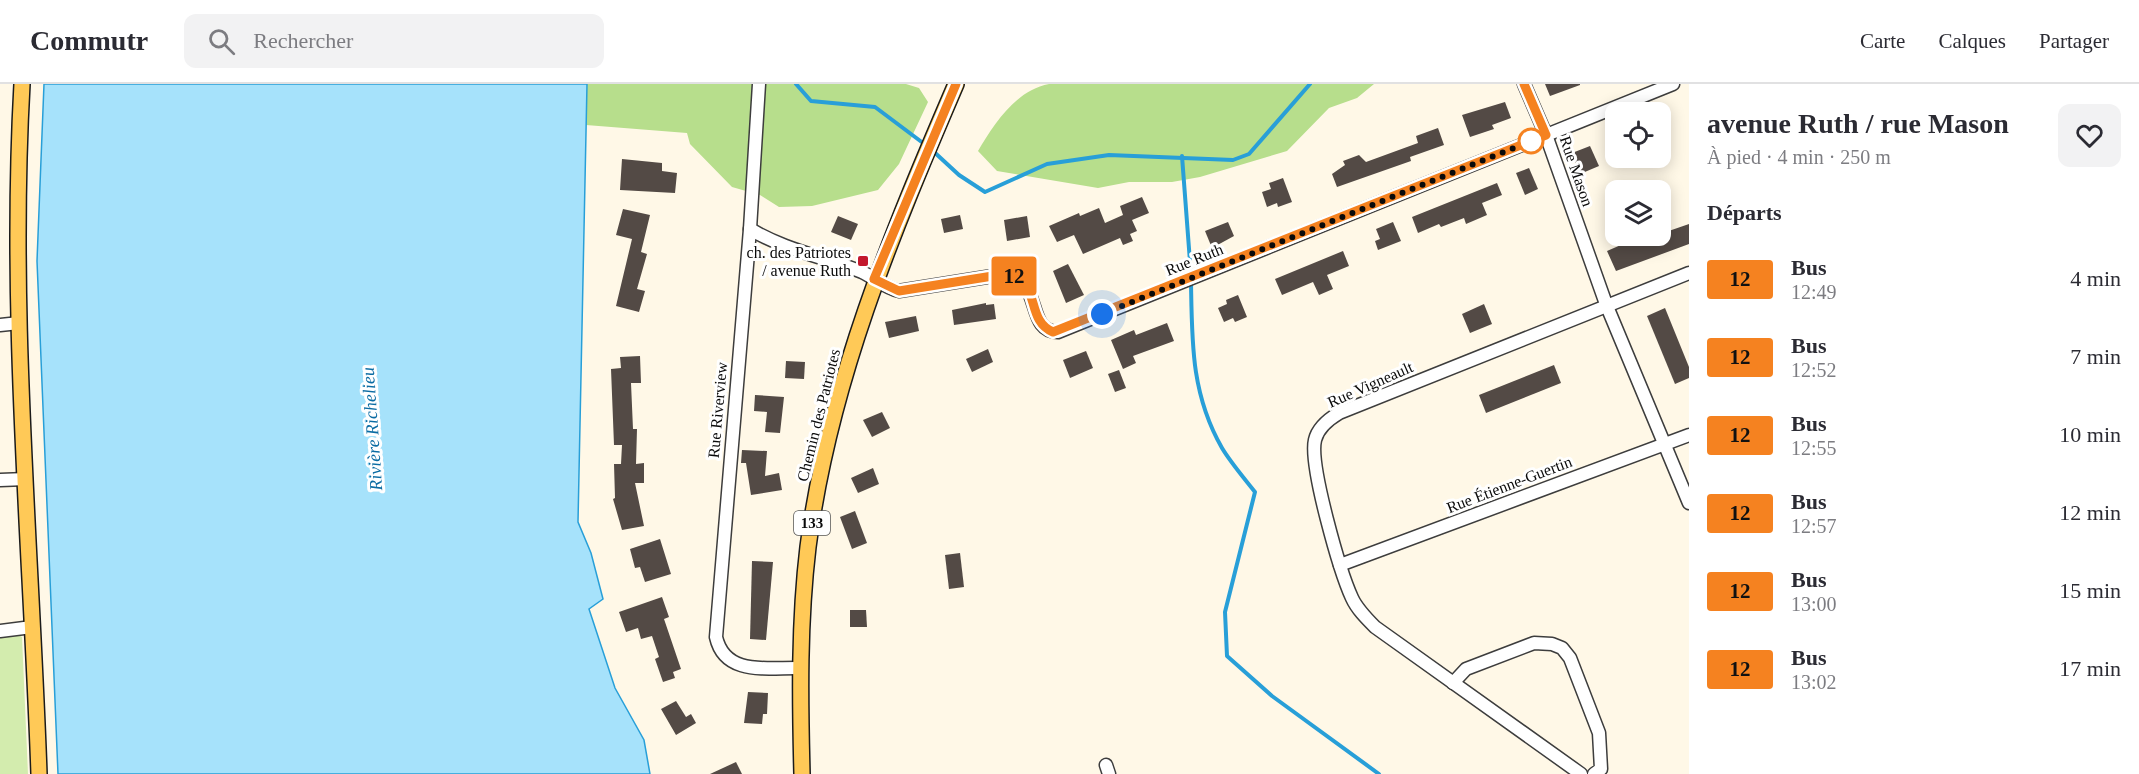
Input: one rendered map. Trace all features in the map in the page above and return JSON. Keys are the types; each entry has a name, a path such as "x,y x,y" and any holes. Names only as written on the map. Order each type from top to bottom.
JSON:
{"main road":[{"path":"22,84 18,206 19,323 39,774"},
{"name":"Chemin des Patriotes","path":"802,774 801,668 804,587 817,493 849,361 874,279 956,84"}],"street":[{"name":"Rue Riverview","path":"759,84 750,229 716,637 724,656 736,666 801,668"},
{"name":"Rue Mason","path":"1524,84 1546,135 1606,304 1689,503"},
{"name":"Rue Ruth","path":"750,229 774,243 862,272 899,291 999,275 1014,276 1027,285 1040,323 1048,330 1058,332 1673,84"},
{"name":"Rue Vigneault","path":"1581,774 1375,627 1364,615 1353,601 1340,566 1317,469 1315,440 1328,420 1339,412 1606,304 1689,273"},
{"path":"0,325 19,323"},
{"name":"Rue Étienne-Guertin","path":"1340,566 1689,435"},
{"path":"0,480 26,479"},
{"path":"0,631 32,627"},
{"path":"1453,683 1466,669 1534,642 1562,648 1570,658 1599,733 1601,769 1594,774"}],"green space":[{"path":"587,84 906,84 919,88 928,102 899,164 878,190 812,206 779,207 760,195 732,187 690,144 687,133 586,125"},
{"path":"1049,84 1374,84 1357,98 1329,108 1287,151 1200,177 1172,182 1129,182 1098,188 997,171 978,151 991,130 1016,101 1037,87"},
{"path":"17,634 22,637 28,774 0,774 0,636"}],"water":[{"name":"Rivière Richelieu","path":"44,84 587,84 578,522 591,553 603,599 589,609 615,688 644,740 650,774 58,774 37,261"}],"building":[{"path":"1545,84 1580,84 1580,85 1550,96"},
{"path":"1505,102 1511,118 1492,125 1494,129 1470,137 1462,115"},
{"path":"1438,128 1444,145 1410,157 1411,161 1337,187 1332,174 1345,165 1343,161 1359,155 1366,162 1418,143 1416,136"},
{"path":"1590,146 1599,166 1580,174 1572,153"},
{"path":"622,159 662,163 662,171 677,173 675,193 620,190"},
{"path":"1529,168 1538,189 1525,195 1516,173"},
{"path":"1283,178 1292,202 1278,207 1277,203 1267,207 1262,192 1271,189 1269,183"},
{"path":"1497,183 1502,195 1482,203 1487,215 1466,224 1464,218 1441,227 1439,224 1418,233 1412,217"},
{"path":"1142,197 1149,213 1132,220 1137,231 1130,234 1133,241 1123,245 1120,238 1083,254 1074,235 1057,242 1049,226 1079,213 1080,216 1099,208 1105,223 1123,215 1120,206"},
{"path":"623,209 650,215 641,252 647,254 637,289 645,291 639,312 616,306 632,239 616,235"},
{"path":"960,215 963,229 944,233 941,219"},
{"path":"838,216 858,224 851,240 831,232"},
{"path":"1027,216 1030,237 1007,241 1004,220"},
{"path":"1228,222 1234,236 1212,248 1205,231"},
{"path":"1393,222 1401,241 1378,250 1375,241 1380,239 1376,229"},
{"path":"1689,224 1689,244 1616,271 1607,251 1618,246 1671,246 1671,230"},
{"path":"1343,251 1349,266 1327,275 1333,289 1319,295 1313,282 1282,295 1275,279"},
{"path":"1068,264 1084,295 1066,303 1053,271"},
{"path":"1238,295 1247,317 1235,322 1233,318 1224,322 1218,308 1227,304 1226,300"},
{"path":"986,303 986,305 994,304 996,319 954,325 952,310"},
{"path":"1484,304 1492,324 1470,333 1462,314"},
{"path":"1665,308 1689,367 1689,378 1675,384 1647,316"},
{"path":"916,316 919,331 889,338 885,322"},
{"path":"1167,323 1174,341 1133,356 1136,363 1123,369 1111,340 1134,330 1136,335"},
{"path":"988,349 993,362 972,372 966,359"},
{"path":"1086,351 1093,368 1070,378 1063,360"},
{"path":"640,356 641,383 631,383 633,429 637,429 636,464 644,463 644,483 635,483 644,526 622,530 613,499 615,498 614,464 621,464 622,445 614,445 611,369 621,368 620,357"},
{"path":"786,361 805,362 804,379 785,378"},
{"path":"1554,365 1561,383 1486,413 1479,395"},
{"path":"1119,370 1126,388 1115,392 1108,374"},
{"path":"755,395 784,397 780,433 765,432 767,412 754,411"},
{"path":"882,412 890,428 872,437 863,420"},
{"path":"742,450 767,451 765,476 779,473 782,490 751,495 746,463 741,463"},
{"path":"873,468 879,484 858,493 851,478"},
{"path":"855,511 867,543 852,549 840,517"},
{"path":"660,539 671,574 645,582 640,567 635,568 630,549"},
{"path":"960,553 964,587 949,589 945,555"},
{"path":"752,561 773,562 766,640 750,639"},
{"path":"662,597 669,617 664,619 681,669 673,672 675,678 663,682 655,659 659,657 652,636 641,639 638,628 626,632 619,612"},
{"path":"850,610 866,610 867,627 850,627"},
{"path":"748,692 768,693 767,714 763,714 762,724 744,723"},
{"path":"676,701 686,717 691,714 696,723 676,735 661,709"},
{"path":"736,762 742,774 710,774"}],"waterway":[{"path":"796,84 811,101 875,107 927,146"},
{"path":"933,151 959,175 985,192 1047,164 1109,155 1233,160 1249,154 1310,84"},
{"path":"1182,156 1191,275"},
{"path":"1191,282 1195,367 1204,408 1222,448 1255,492 1225,612 1227,656 1272,696 1379,774"}],"bus line":[{"name":"12","path":"956,84 874,279 899,291 999,275 1014,276 1027,285 1040,323 1053,332 1058,332 1546,135 1524,84"}],"place":[{"name":"ch. des Patriotes / avenue Ruth","path":"863,261"}],"route":[{"path":"1102,314 1531,141"}]}
